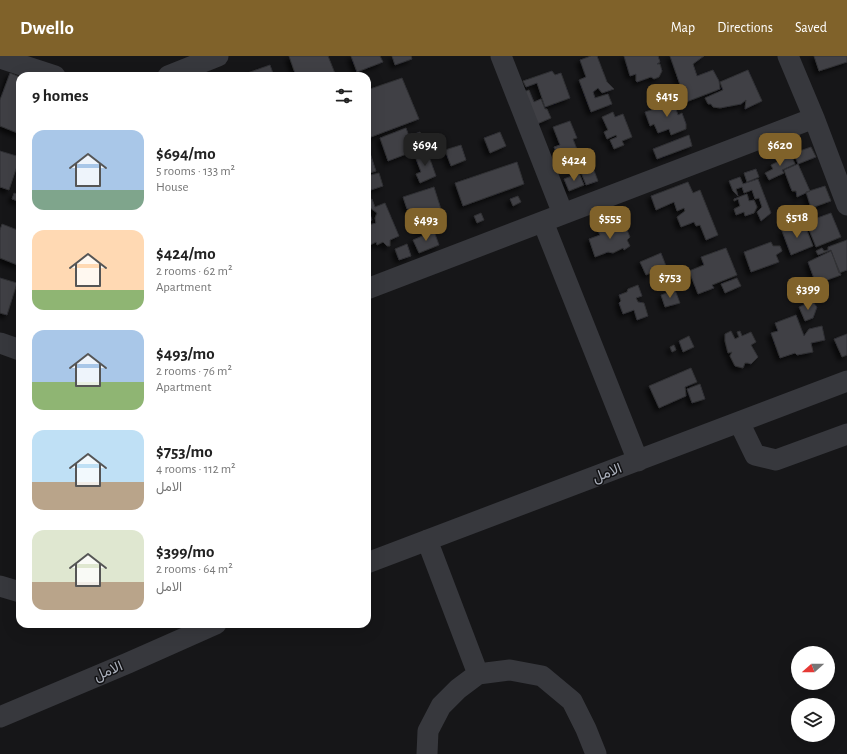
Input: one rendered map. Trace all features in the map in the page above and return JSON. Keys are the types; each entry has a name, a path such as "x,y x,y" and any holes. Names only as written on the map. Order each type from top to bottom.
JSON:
{"street":[{"path":"178,72 218,56"},
{"path":"501,56 563,214"},
{"path":"788,56 814,118 847,205"},
{"path":"0,58 43,72"},
{"path":"371,287 814,118"},
{"path":"543,222 638,461"},
{"path":"0,343 16,349"},
{"name":"الامل","path":"371,561 847,381"},
{"path":"739,422 755,455 776,460 847,434"},
{"path":"427,540 478,674"},
{"path":"0,586 16,591"},
{"name":"الامل","path":"0,717 207,628"},
{"path":"427,754 428,731 441,706 458,689 478,674 510,670 542,676 572,701 586,729 596,754"}],"building":[{"path":"289,56 328,56 334,72 295,72"},
{"path":"351,56 380,56 383,62 357,72"},
{"path":"392,56 411,56 412,59 395,65"},
{"path":"591,56 597,56 607,82 614,89 602,93 598,88 593,92 595,98 608,94 612,104 591,112 579,80 586,77 580,60"},
{"path":"624,56 658,56 660,62 657,64 660,64 662,71 659,77 654,79 651,77 637,82 636,74 630,76"},
{"path":"670,56 704,56 693,64 697,76 713,70 719,81 720,89 686,102"},
{"path":"814,56 847,56 847,62 819,71"},
{"path":"270,65 273,72 250,72"},
{"path":"748,70 762,101 745,109 746,100 741,104 720,108 713,107 711,104 708,104 705,98 723,90 720,82"},
{"path":"552,71 555,75 561,73 570,98 545,107 537,83 526,87 523,81"},
{"path":"10,73 16,75 16,132 0,126 0,100"},
{"path":"402,78 419,119 371,137 371,89"},
{"path":"529,90 534,102 541,99 551,118 537,124 519,94"},
{"path":"672,97 678,115 682,113 686,124 686,129 671,135 669,129 658,133 654,124 650,126 645,112 658,108 658,102"},
{"path":"613,112 615,117 623,114 632,137 622,141 624,145 614,149 610,140 617,137 616,135 607,139 604,132 608,130 602,117"},
{"path":"570,121 577,138 573,139 580,157 564,163 562,166 554,147 560,145 553,127"},
{"path":"406,128 409,136 420,132 425,147 388,161 380,138"},
{"path":"500,132 506,146 490,153 484,138"},
{"path":"689,135 692,146 657,159 653,149"},
{"path":"461,145 466,160 451,166 445,150"},
{"path":"811,147 816,157 798,164 794,153"},
{"path":"0,151 16,156 16,169 9,190 0,187"},
{"path":"427,151 436,176 420,183 416,174 421,172 415,156"},
{"path":"791,155 795,164 782,170 784,173 769,180 765,173 773,169 771,165"},
{"path":"371,156 376,171 371,173"},
{"path":"517,162 524,184 463,206 455,183"},
{"path":"798,164 810,191 797,197 796,191 792,191 784,170"},
{"path":"593,168 598,181 586,185 581,172"},
{"path":"756,169 759,177 747,182 744,173"},
{"path":"379,173 383,186 371,190 371,175"},
{"path":"579,173 584,185 569,191 564,179"},
{"path":"740,177 743,184 758,179 771,213 761,221 757,212 762,207 759,198 755,199 752,190 744,193 742,187 736,189 738,196 733,191 729,181"},
{"path":"688,182 693,193 700,190 718,235 706,240 700,225 696,226 694,222 681,227 677,217 685,211 684,208 677,211 674,202 656,210 651,196"},
{"path":"825,186 831,201 811,208 806,192"},
{"path":"434,187 445,222 437,224 436,220 427,223 429,228 422,231 419,230 412,210 407,209 403,197"},
{"path":"14,193 16,194 16,200 12,199"},
{"path":"747,194 749,201 754,200 757,207 754,213 745,216 744,212 736,215 734,209 740,206 738,199 734,201 734,199"},
{"path":"518,196 521,202 513,206 510,199"},
{"path":"371,199 375,207 385,203 399,236 390,240 390,246 387,246 383,242 377,245 376,242 371,244 371,224 376,223 375,218 377,213 371,208"},
{"path":"481,213 484,220 477,223 474,216"},
{"path":"831,213 841,237 816,247 806,222"},
{"path":"622,223 625,231 627,230 630,237 627,240 630,246 624,250 623,248 613,253 608,252 595,257 589,239 600,235 598,231"},
{"path":"804,223 813,246 791,255 782,231"},
{"path":"2,224 16,229 16,264 0,258 0,230"},
{"path":"434,231 439,245 419,253 413,240"},
{"path":"847,240 847,270 839,273 831,250 818,255 816,251 822,248 824,251 828,250 828,247"},
{"path":"771,242 773,246 780,246 782,251 776,255 779,262 751,272 744,252"},
{"path":"407,244 411,256 399,260 395,249"},
{"path":"726,248 737,275 712,285 714,288 698,294 689,271 704,265 701,257"},
{"path":"831,251 841,275 816,284 808,262"},
{"path":"661,253 666,266 646,275 640,262"},
{"path":"0,278 16,283 16,286 7,315 0,313"},
{"path":"737,278 741,286 725,293 721,284"},
{"path":"638,285 642,296 636,298 638,302 644,303 648,316 637,320 634,310 623,314 619,303 621,301 619,295"},
{"path":"675,290 680,303 665,307 661,295"},
{"path":"812,301 817,307 813,318 805,321 799,307"},
{"path":"796,315 804,336 809,329 822,326 825,340 811,343 813,352 797,355 795,353 780,358 771,333 778,331 775,323"},
{"path":"731,331 735,339 739,337 737,332 740,331 742,336 751,332 756,342 751,345 758,357 751,364 745,363 743,368 735,366 730,356 732,352 728,353 725,334"},
{"path":"847,334 847,355 842,357 834,339"},
{"path":"689,336 694,347 683,352 679,341"},
{"path":"674,345 676,350 672,352 670,347"},
{"path":"691,368 697,382 685,387 686,396 659,408 649,386"},
{"path":"700,384 705,399 692,403 687,389"}]}
